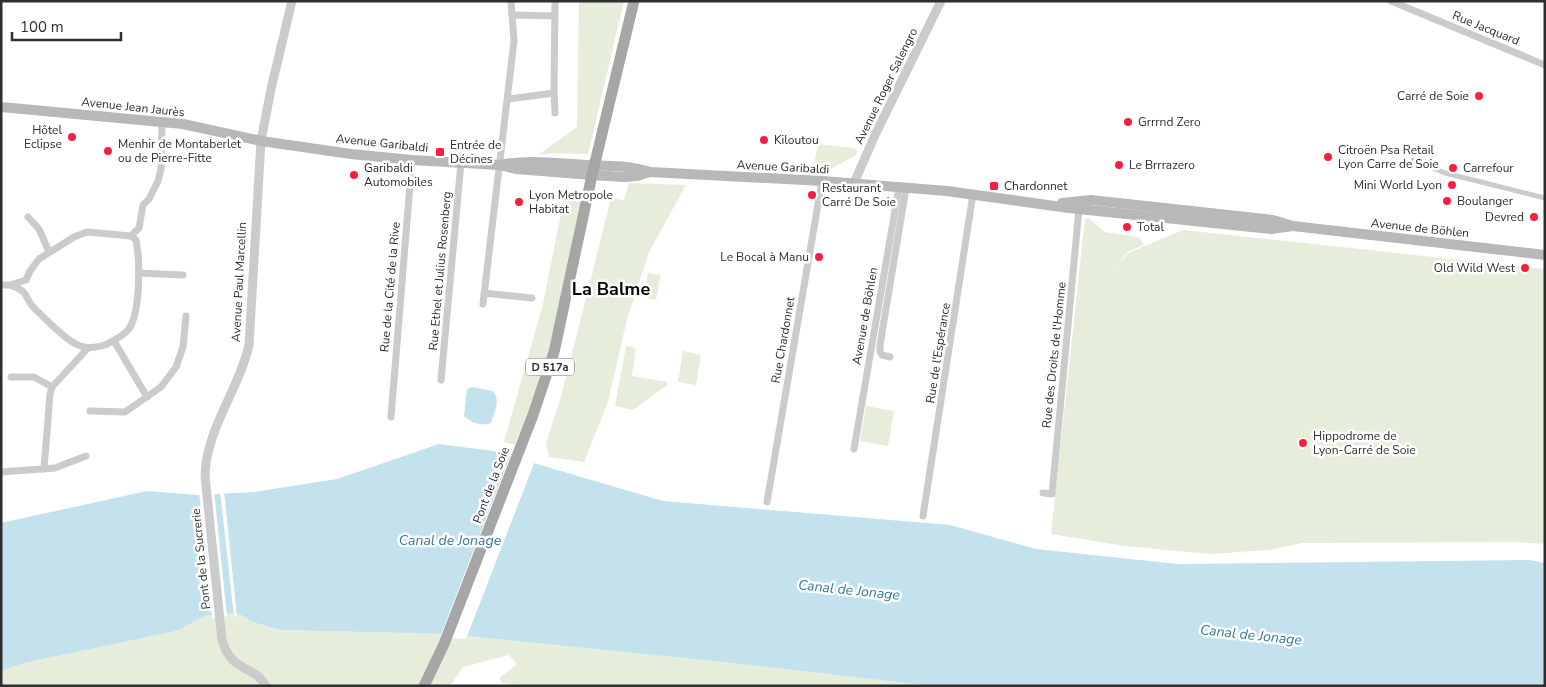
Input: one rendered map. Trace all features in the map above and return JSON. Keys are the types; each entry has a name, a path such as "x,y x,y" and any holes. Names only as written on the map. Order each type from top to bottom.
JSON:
{"main road":[{"path":"594,170 634,1"},
{"name":"Avenue Jean Jaurès","path":"1,107 183,124 262,141"},
{"name":"Avenue Garibaldi","path":"262,141 352,154 412,160 500,165 516,162 594,170 636,167 650,172 854,183"},
{"name":"Pont de la Soie","path":"423,685 438,656 545,382 554,352 594,170"},
{"name":"Avenue de Böhlen","path":"854,183 973,194 1084,210 1271,229 1293,226"},
{"name":"Avenue de Böhlen","path":"1054,205 1091,200 1273,220 1293,226 1545,255"},
{"name":"Avenue de Böhlen","path":"1084,210 1089,205 1110,203"}],"street":[{"name":"Avenue Paul Marcellin","path":"205,476 206,454 243,365 249,345 262,141 271,89 292,1"},
{"path":"483,304 514,41 511,1"},
{"path":"555,1 555,112"},
{"name":"Avenue Roger Salengro","path":"854,183 941,1"},
{"name":"Rue Jacquard","path":"1391,1 1545,65"},
{"path":"512,15 555,16"},
{"path":"508,99 554,93"},
{"path":"134,238 87,232 74,237 49,252 39,259 26,280 26,293 29,303 76,344 88,348 99,347 114,341 127,332 134,316 139,273 134,238 139,228 143,205 154,188 161,168 162,123"},
{"name":"Rue de la Cité de la Rive","path":"391,417 412,160"},
{"path":"1413,160 1445,173 1545,198"},
{"name":"Rue Ethel et Julius Rosenberg","path":"442,380 461,163"},
{"name":"Rue Chardonnet","path":"767,502 822,181"},
{"path":"890,357 882,355 880,345 903,188"},
{"name":"Avenue de Böhlen","path":"854,449 903,188"},
{"name":"Rue de l'Espérance","path":"924,516 973,194"},
{"name":"Rue des Droits de l'Homme","path":"1043,493 1052,494 1084,210"},
{"path":"28,217 38,229 49,252"},
{"path":"139,273 182,275"},
{"path":"1,285 10,285 26,280"},
{"path":"10,285 26,293"},
{"path":"484,293 532,298"},
{"path":"90,411 125,412 161,386 176,367 183,347 186,316"},
{"path":"114,341 147,397"},
{"path":"44,470 52,387 88,348"},
{"path":"11,377 34,377 52,387"},
{"path":"1,472 55,468 86,456"},
{"name":"Pont de la Sucrerie","path":"205,476 222,640 225,651 236,664 260,677 266,686"}],"green space":[{"path":"579,1 624,1 588,154 554,153 538,155 577,127"},
{"path":"818,144 853,148 858,151 855,156 830,169 813,168"},
{"path":"567,183 566,199 583,202 543,374 522,434 519,434 515,445 504,442 543,304"},
{"path":"629,183 686,185 649,252 627,319 608,402 584,462 549,457 546,443 561,397 611,198 624,200"},
{"name":"Hippodrome de Lyon-Carré de Soie","path":"1085,218 1090,219 1104,232 1139,237 1144,245 1127,252 1114,271 1128,253 1183,230 1545,269 1545,544 1517,542 1302,543 1269,550 1210,554 1124,546 1051,534"},
{"path":"648,273 661,275 656,300 644,297"},
{"path":"626,346 636,348 632,376 667,382 667,385 633,410 615,406"},
{"path":"683,351 701,355 696,385 678,382"},
{"path":"866,406 894,411 888,446 860,441"},
{"path":"230,613 241,615 256,623 280,630 447,634 732,663 932,686 526,686 502,683 499,678 517,664 509,655 463,667 450,686 1,686 1,671 24,663 176,631 205,616"}],"water":[{"path":"472,387 493,391 496,407 491,423 476,423 464,416 467,389"},
{"name":"Canal de Jonage","path":"439,444 493,451 663,501 950,525 1036,549 1178,564 1529,560 1545,563 1545,686 932,686 732,663 447,634 280,630 256,623 241,615 230,613 205,616 176,631 24,663 1,671 1,523 147,491 197,495 254,492 337,479"}],"pier":[{"path":"511,454 535,461 466,639 440,637"},
{"path":"214,491 227,616 212,618 199,492"},
{"path":"220,491 224,491 237,617 234,616"}],"place":[{"name":"Carré de Soie","path":"1479,96"},
{"name":"Grrrnd Zero","path":"1128,122"},
{"name":"Hôtel Eclipse","path":"72,137"},
{"name":"Kiloutou","path":"764,140"},
{"name":"Menhir de Montaberlet ou de Pierre-Fitte","path":"108,151"},
{"name":"Entrée de Décines","path":"440,152"},
{"name":"Citroën Psa Retail Lyon Carre de Soie","path":"1328,157"},
{"name":"Le Brrrazero","path":"1119,165"},
{"name":"Carrefour","path":"1453,168"},
{"name":"Garibaldi Automobiles","path":"354,175"},
{"name":"Mini World Lyon","path":"1452,185"},
{"name":"Chardonnet","path":"994,186"},
{"name":"Restaurant Carré De Soie","path":"812,195"},
{"name":"Boulanger","path":"1447,201"},
{"name":"Lyon Metropole Habitat","path":"519,202"},
{"name":"Devred","path":"1534,217"},
{"name":"Total","path":"1127,227"},
{"name":"Le Bocal à Manu","path":"819,257"},
{"name":"Old Wild West","path":"1525,268"},
{"name":"Hippodrome de Lyon-Carré de Soie","path":"1303,443"}],"district":[{"name":"La Balme","path":"611,289"}]}
